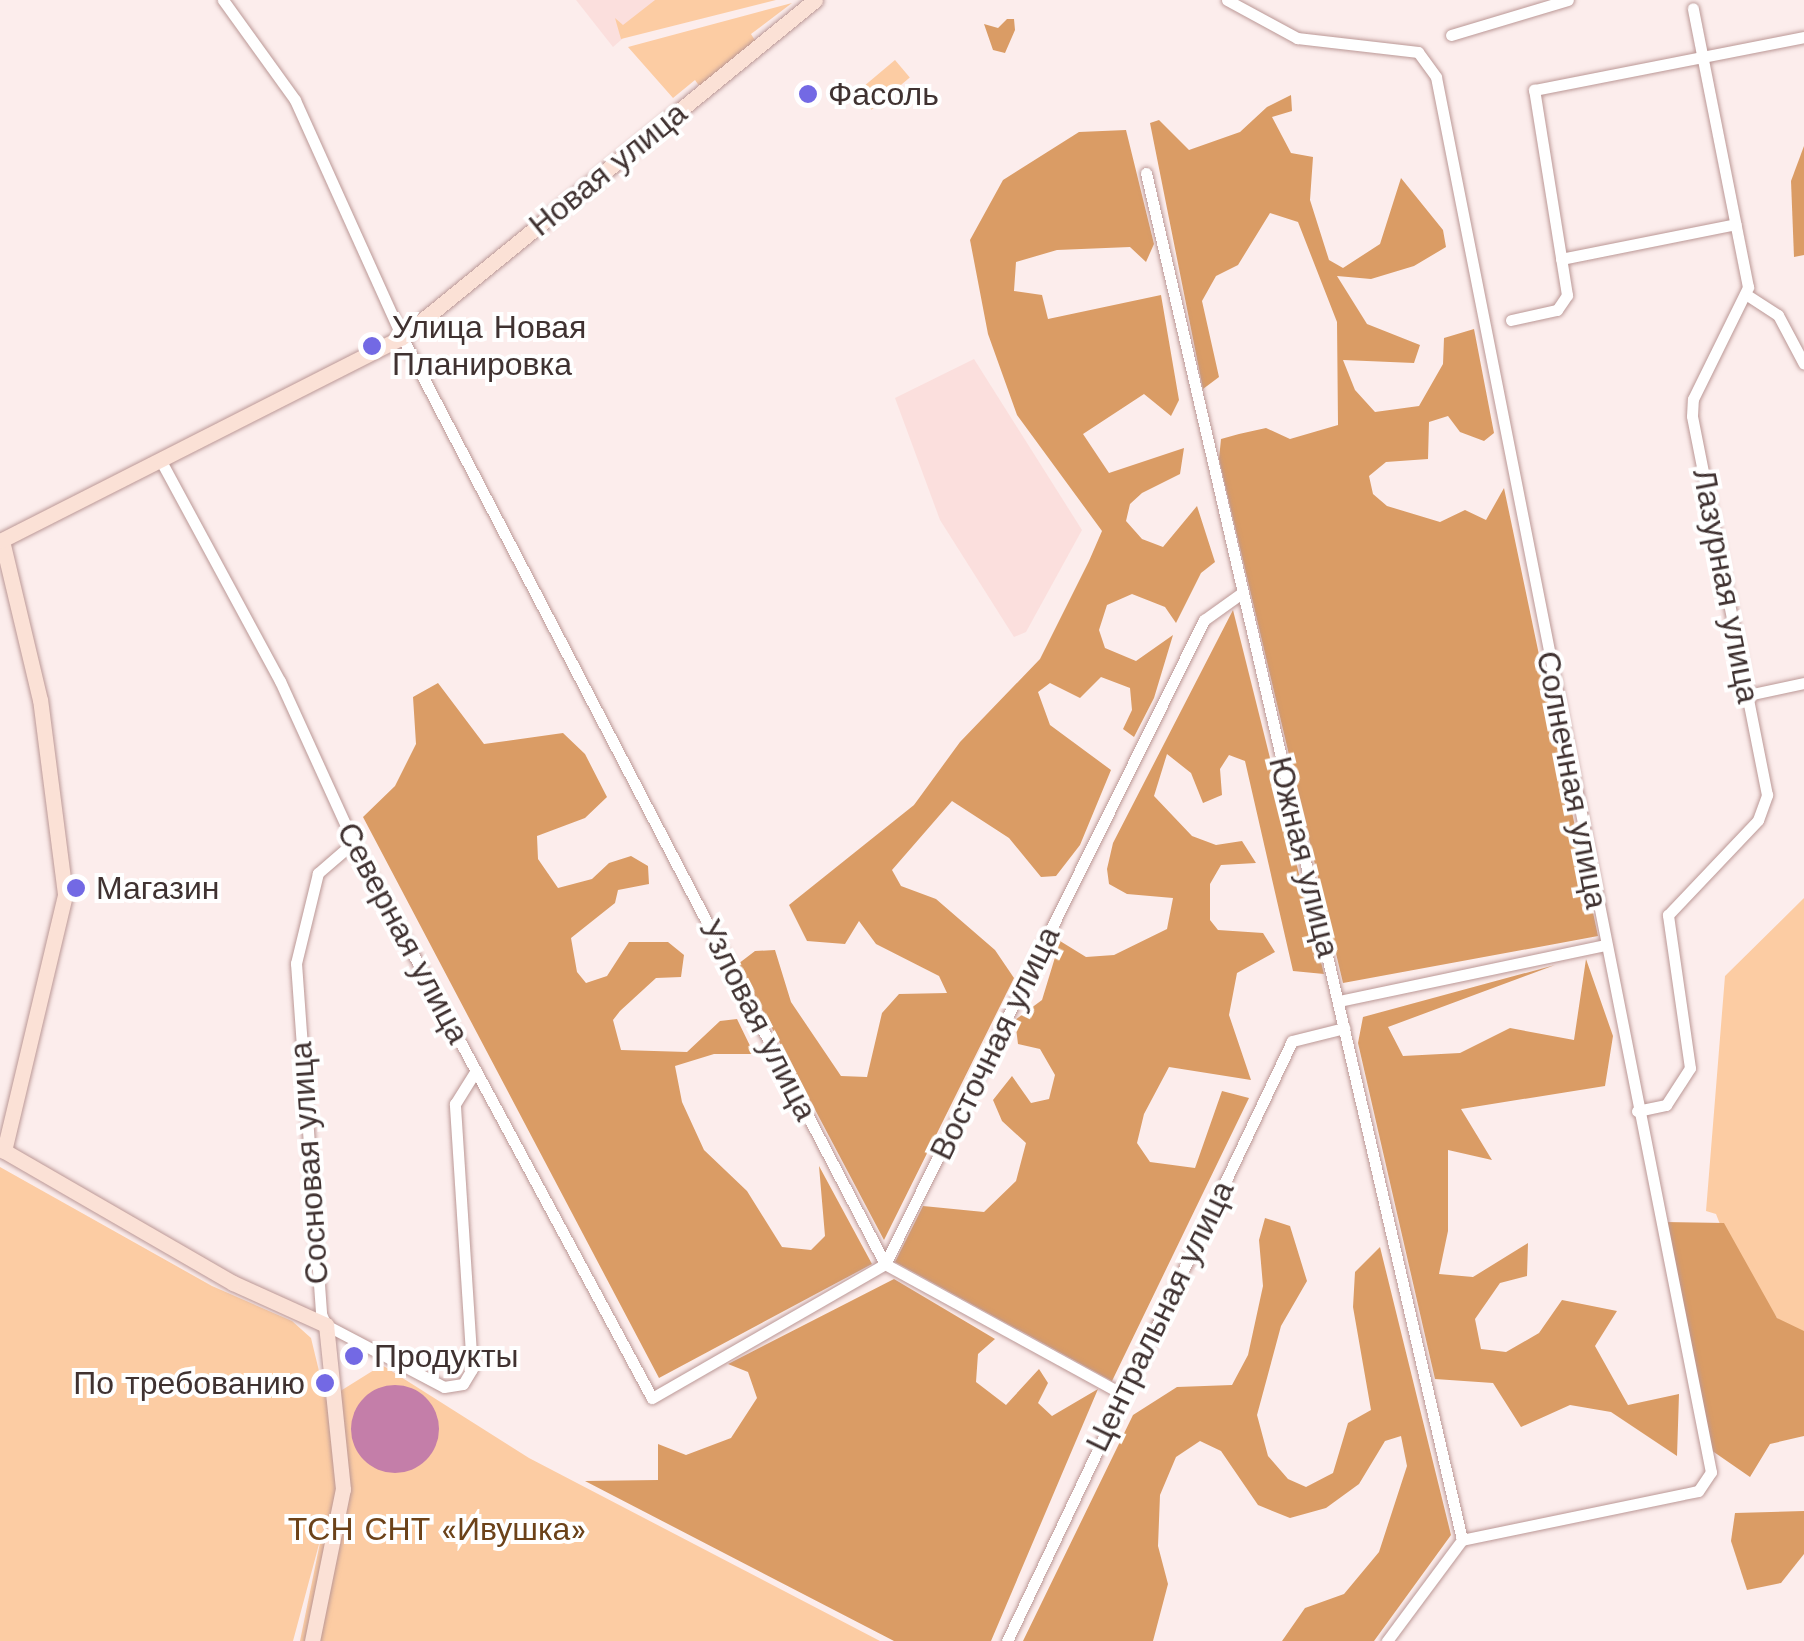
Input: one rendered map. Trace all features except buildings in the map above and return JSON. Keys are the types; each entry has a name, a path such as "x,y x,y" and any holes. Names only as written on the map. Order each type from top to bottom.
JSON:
{"street":[{"path":"223,0 296,100 402,338"},
{"name":"Новая улица","path":"1,538 162,464 402,338 815,0"},
{"name":"Солнечная улица","path":"1227,0 1297,38 1418,52 1436,77 1710,1482 1698,1491 1462,1540"},
{"path":"1451,35 1568,0"},
{"path":"1693,8 1736,224 1746,295 1778,315 1804,364"},
{"path":"1511,320 1563,307 1561,259 1534,90 1804,37"},
{"name":"Южная улица","path":"1146,173 1239,595 1339,1001 1462,1540"},
{"path":"1561,259 1736,224"},
{"name":"Лазурная улица","path":"1636,1111 1666,1105 1690,1068 1668,915 1765,808 1748,695 1692,408 1746,295"},
{"name":"Узловая улица","path":"402,338 885,1264"},
{"name":"Северная улица","path":"162,464 280,682 354,842 652,1398 885,1264"},
{"path":"1,538 40,700 65,894 2,1151 233,1283 326,1326 343,1489 312,1641"},
{"name":"Восточная улица","path":"885,1264 1204,620 1239,595"},
{"path":"1748,695 1804,683"},
{"name":"Сосновая улица","path":"354,842 315,880 296,963 316,1268 326,1326 434,1384 453,1388 471,1377 455,1104 464,1081 476,1071"},
{"path":"1339,1001 1605,945"},
{"name":"Центральная улица","path":"1007,1641 1292,1041 1344,1028"},
{"path":"885,1264 1122,1394"},
{"path":"1387,1641 1462,1540"}],"shaded area":[{"path":"576,0 667,0 613,47"},
{"path":"1007,19 1014,19 1015,30 1005,53 993,50 984,24 998,28"},
{"path":"1291,95 1292,111 1272,117 1291,153 1313,157 1310,200 1329,260 1343,268 1380,244 1401,178 1443,230 1446,247 1414,266 1371,279 1337,276 1367,324 1420,345 1414,363 1343,360 1355,390 1375,412 1419,406 1443,364 1444,338 1474,329 1494,433 1484,441 1460,432 1448,416 1429,422 1428,459 1386,462 1369,476 1373,494 1387,506 1440,522 1465,510 1486,520 1504,488 1598,936 1343,983 1219,459 1221,439 1266,428 1290,439 1338,425 1337,322 1298,222 1270,213 1238,265 1216,276 1202,301 1219,377 1203,389 1150,123 1159,120 1189,150 1240,132 1267,107"},
{"path":"1126,130 1154,244 1146,262 1130,247 1057,250 1016,262 1014,291 1042,295 1048,319 1161,295 1179,400 1171,416 1144,394 1083,434 1109,473 1184,448 1180,474 1142,493 1130,504 1126,521 1142,539 1163,547 1197,506 1215,562 1201,573 1176,623 1165,607 1132,594 1107,605 1099,630 1105,648 1136,661 1173,635 1154,698 1134,737 1123,729 1132,710 1130,688 1101,677 1080,698 1050,683 1038,692 1050,725 1111,770 1080,845 1056,876 1041,877 1009,838 952,801 892,870 901,886 936,899 995,950 1014,978 884,1240 738,964 755,951 775,950 791,1002 841,1076 867,1077 882,1013 899,994 947,993 939,976 876,944 859,921 845,944 807,941 789,905 914,805 960,742 1040,659 1089,561 1102,531 1017,415 988,334 970,240 1003,180 1079,132"},
{"path":"1804,146 1804,255 1794,257 1791,181"},
{"path":"974,359 1082,530 1026,632 1014,637 940,520 895,398"},
{"path":"1233,610 1324,974 1293,971 1245,761 1229,755 1220,769 1222,795 1203,803 1191,773 1167,754 1154,796 1192,836 1216,845 1242,841 1256,863 1221,865 1210,884 1210,920 1218,930 1263,933 1275,952 1237,973 1229,1015 1251,1080 1169,1067 1144,1114 1137,1143 1150,1162 1195,1168 1222,1091 1249,1098 1112,1381 895,1262 923,1206 984,1212 1016,1181 1026,1143 1002,1121 993,1100 1012,1076 1031,1103 1049,1099 1055,1075 1040,1049 1018,1044 1015,1020 1042,1000 1060,941 1086,957 1114,955 1167,929 1173,898 1127,894 1109,884 1107,869 1113,843"},
{"path":"438,683 484,744 563,733 585,754 607,797 585,818 537,836 538,859 558,888 592,879 609,863 631,856 648,866 649,884 618,890 615,903 571,938 577,972 586,983 607,976 629,942 668,942 684,955 681,977 656,978 613,1020 621,1050 687,1052 720,1021 737,1019 754,1054 714,1054 675,1066 682,1102 704,1150 747,1191 782,1247 811,1250 825,1236 819,1166 872,1264 659,1378 363,817 395,786 416,744 413,697"},
{"path":"1586,959 1613,1036 1605,1086 1461,1109 1492,1160 1448,1150 1448,1231 1439,1274 1473,1277 1528,1243 1527,1276 1500,1283 1475,1319 1481,1349 1506,1352 1539,1333 1562,1300 1617,1311 1595,1346 1628,1405 1679,1394 1677,1456 1611,1412 1570,1405 1521,1427 1493,1383 1435,1379 1358,1043 1363,1017 1555,965 1388,1027 1403,1056 1460,1053 1510,1028 1574,1040"},
{"path":"1265,1218 1290,1226 1307,1281 1281,1326 1257,1415 1268,1456 1288,1479 1306,1487 1333,1473 1348,1423 1371,1410 1353,1307 1355,1272 1380,1247 1451,1535 1374,1641 1282,1641 1305,1608 1344,1594 1379,1552 1407,1466 1401,1436 1385,1441 1359,1484 1326,1508 1290,1518 1258,1505 1221,1451 1200,1441 1176,1457 1160,1495 1158,1546 1168,1584 1153,1641 1023,1641 1133,1415 1177,1387 1232,1385 1248,1355 1263,1286 1259,1240"},
{"path":"1665,1222 1724,1223 1777,1318 1804,1331 1804,1436 1770,1444 1750,1477 1711,1450"},
{"path":"894,1279 995,1339 978,1354 976,1382 1006,1405 1039,1369 1048,1383 1038,1403 1052,1416 1098,1389 991,1641 894,1641 585,1481 658,1480 658,1444 686,1455 731,1438 757,1398 748,1372 728,1364"},
{"path":"395,1385 426,1398 439,1429 426,1460 395,1473 364,1460 351,1429 364,1398"},
{"path":"1804,1511 1804,1554 1781,1583 1747,1590 1731,1541 1735,1513"}],"green space":[{"path":"655,0 776,0 621,39 615,18 623,25"},
{"path":"792,3 751,34 756,42 700,87 695,80 673,98 628,47"},
{"path":"895,60 910,78 871,110 857,92"},
{"path":"1804,898 1804,1340 1789,1333 1736,1265 1716,1214 1706,1211 1725,976"},
{"name":"ТСН СНТ «Ивушка»","path":"0,1167 212,1286 292,1321 311,1338 326,1400 382,1365 529,1458 880,1641 300,1641 322,1533 293,1641 0,1641"}],"place":[{"name":"Фасоль","path":"808,94"},
{"name":"Улица Новая Планировка","path":"372,346"},
{"name":"Магазин","path":"76,888"},
{"name":"Продукты","path":"354,1356"},
{"name":"По требованию","path":"325,1383"}]}
